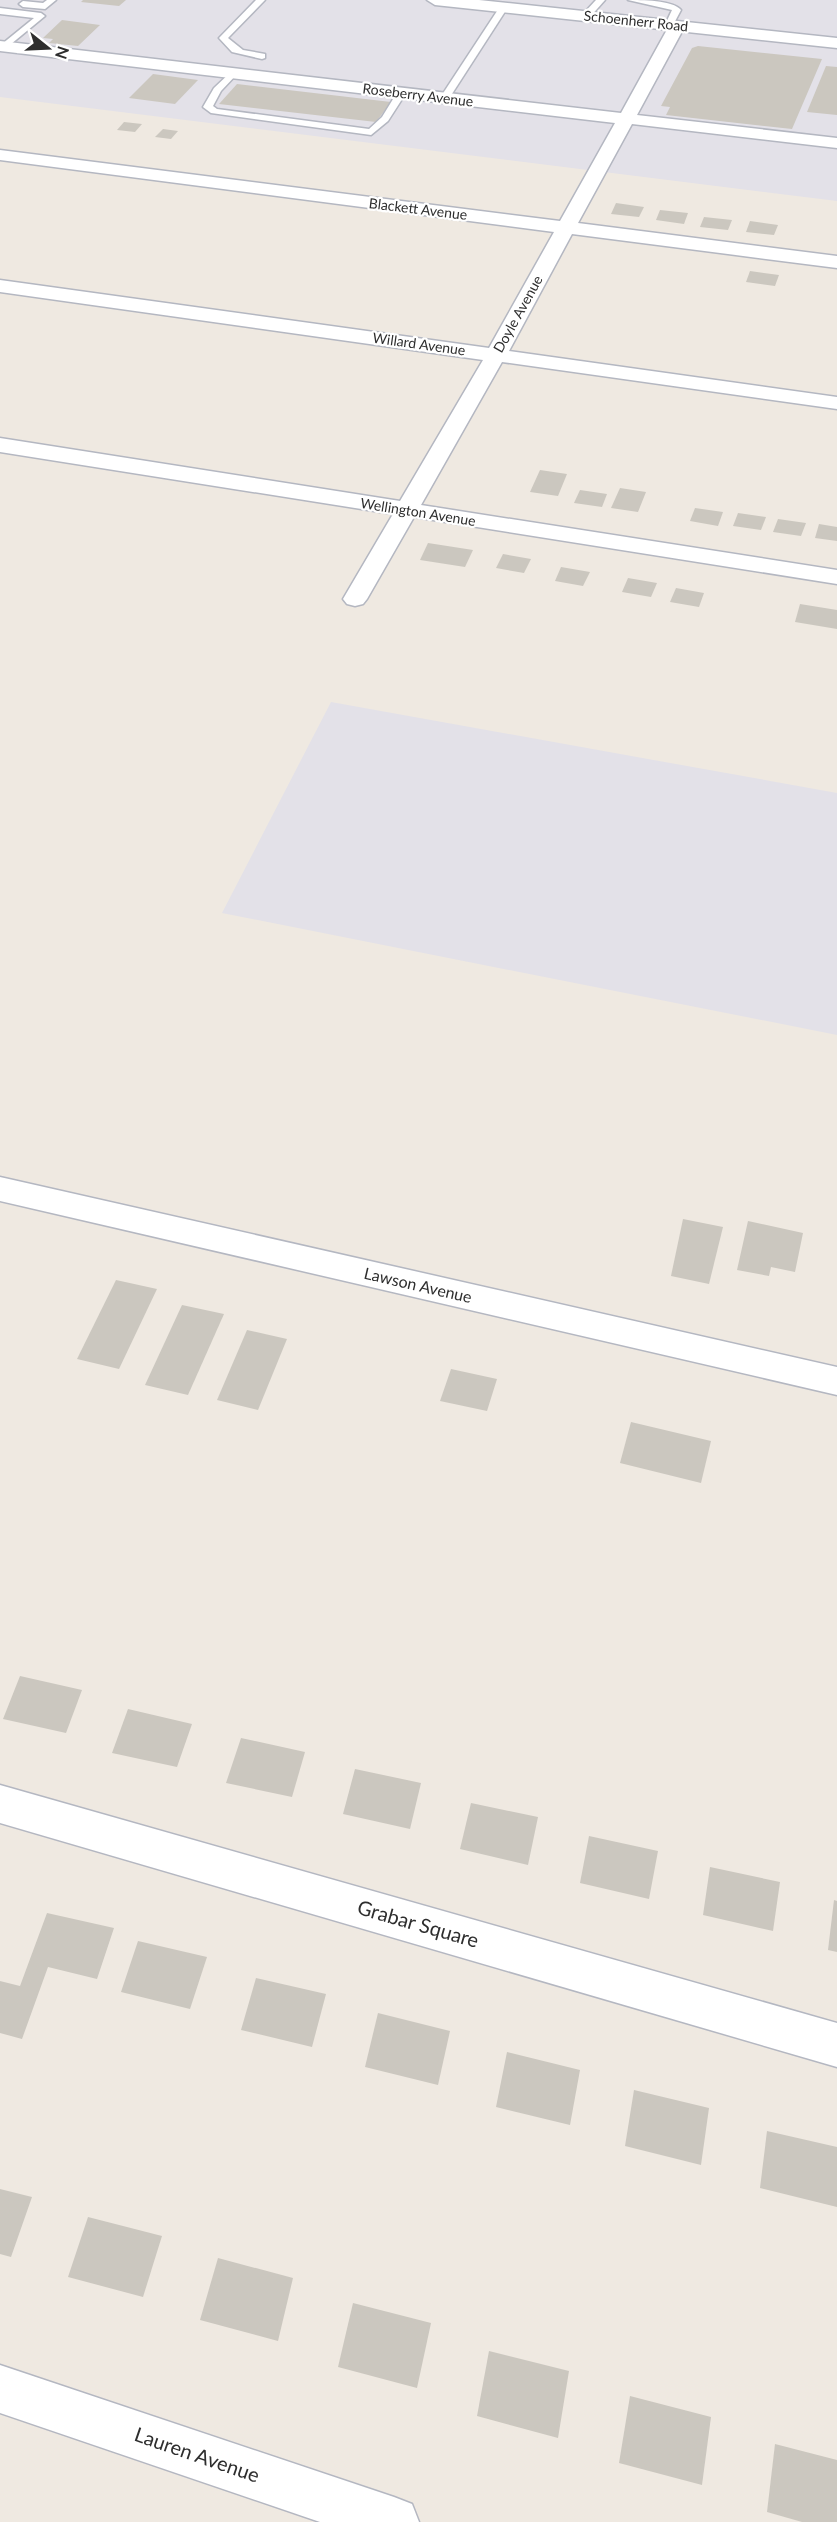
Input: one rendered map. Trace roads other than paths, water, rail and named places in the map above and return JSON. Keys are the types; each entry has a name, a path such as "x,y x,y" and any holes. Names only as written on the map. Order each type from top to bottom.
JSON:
{"street":[{"name":"Schoenherr Road","path":"435,0 837,43"},
{"name":"Doyle Avenue","path":"355,599 496,355 626,119 673,25"},
{"name":"Roseberry Avenue","path":"2,46 837,143"},
{"name":"Blackett Avenue","path":"0,155 837,262"},
{"name":"Willard Avenue","path":"0,286 837,403"},
{"name":"Wellington Avenue","path":"0,445 837,577"},
{"name":"Lawson Avenue","path":"0,1190 837,1381"},
{"name":"Grabar Square","path":"0,1804 837,2045"},
{"name":"Lauren Avenue","path":"0,2389 394,2522"}],"lane":[{"path":"0,1 45,6 52,0"},
{"path":"261,0 223,38 229,48 241,54 262,57"},
{"path":"586,16 601,0"},
{"path":"632,0 675,8 677,10 673,25"},
{"path":"22,14 33,5"},
{"path":"445,98 504,7"},
{"path":"0,11 41,16 2,46"},
{"path":"233,73 216,90 208,107 214,111 371,132 390,113 401,93"}]}
